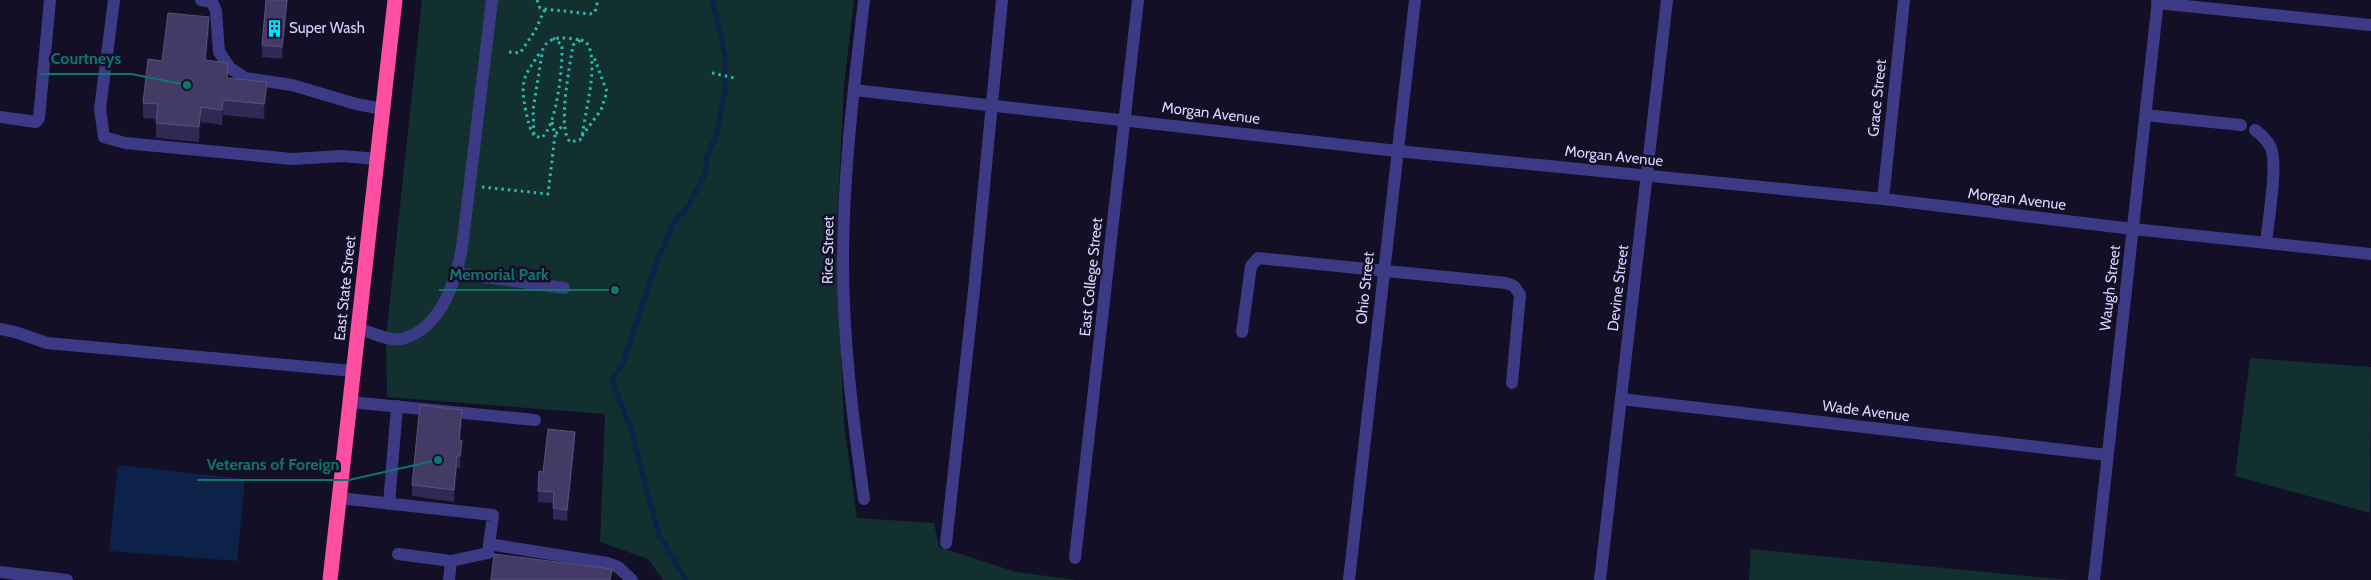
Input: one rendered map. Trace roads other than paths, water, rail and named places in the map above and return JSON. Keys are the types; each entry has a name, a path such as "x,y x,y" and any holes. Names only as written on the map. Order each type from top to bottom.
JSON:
{"highway":[{"name":"East State Street","path":"330,580 395,0"}],"street":[{"path":"0,117 36,122 39,118 50,0"},
{"path":"114,0 100,109 104,137 125,143 292,160 342,156 377,159"},
{"path":"201,0 212,2 216,11 219,52 230,68 245,78 292,85 356,104 383,109"},
{"path":"358,328 401,340 414,334 432,320 444,304 460,262 471,186 492,0"},
{"name":"Rice Street","path":"864,0 854,90 844,220 844,297 851,405 864,499"},
{"path":"946,543 974,290 990,105 1002,0"},
{"name":"East College Street","path":"1075,558 1138,0"},
{"name":"Ohio Street","path":"1349,580 1414,0"},
{"name":"Devine Street","path":"1600,580 1667,0"},
{"name":"Grace Street","path":"1883,199 1904,0"},
{"path":"2157,2 2371,25"},
{"name":"Waugh Street","path":"2094,580 2157,2"},
{"name":"Morgan Avenue","path":"854,90 1397,151 1883,199 2133,229 2371,254"},
{"path":"2145,115 2241,125"},
{"path":"2255,130 2264,136 2271,149 2273,165 2266,243"},
{"path":"1242,332 1251,266 1258,258 1506,283 1514,286 1520,295 1512,383"},
{"path":"456,272 564,288"},
{"path":"0,330 15,332 47,344 353,371"},
{"name":"Wade Avenue","path":"1621,399 2107,455"},
{"path":"350,402 535,420"},
{"path":"389,504 397,406"},
{"path":"339,498 493,515 488,553 451,561 398,554"},
{"path":"489,544 607,563 618,567 632,580"},
{"path":"449,580 451,561"},
{"path":"0,572 67,580"}],"water":[{"path":"118,465 245,479 237,561 109,551"}],"waterway":[{"path":"686,580 659,535 631,430 612,380 623,363 658,259 674,222 688,207 705,174 707,155 716,136 725,90 725,56 713,0"}],"place":[{"name":"Super Wash","path":"275,28"},
{"name":"Courtneys","path":"187,85"},
{"name":"Memorial Park","path":"615,290"},
{"name":"Veterans of Foreign","path":"438,460"}]}
